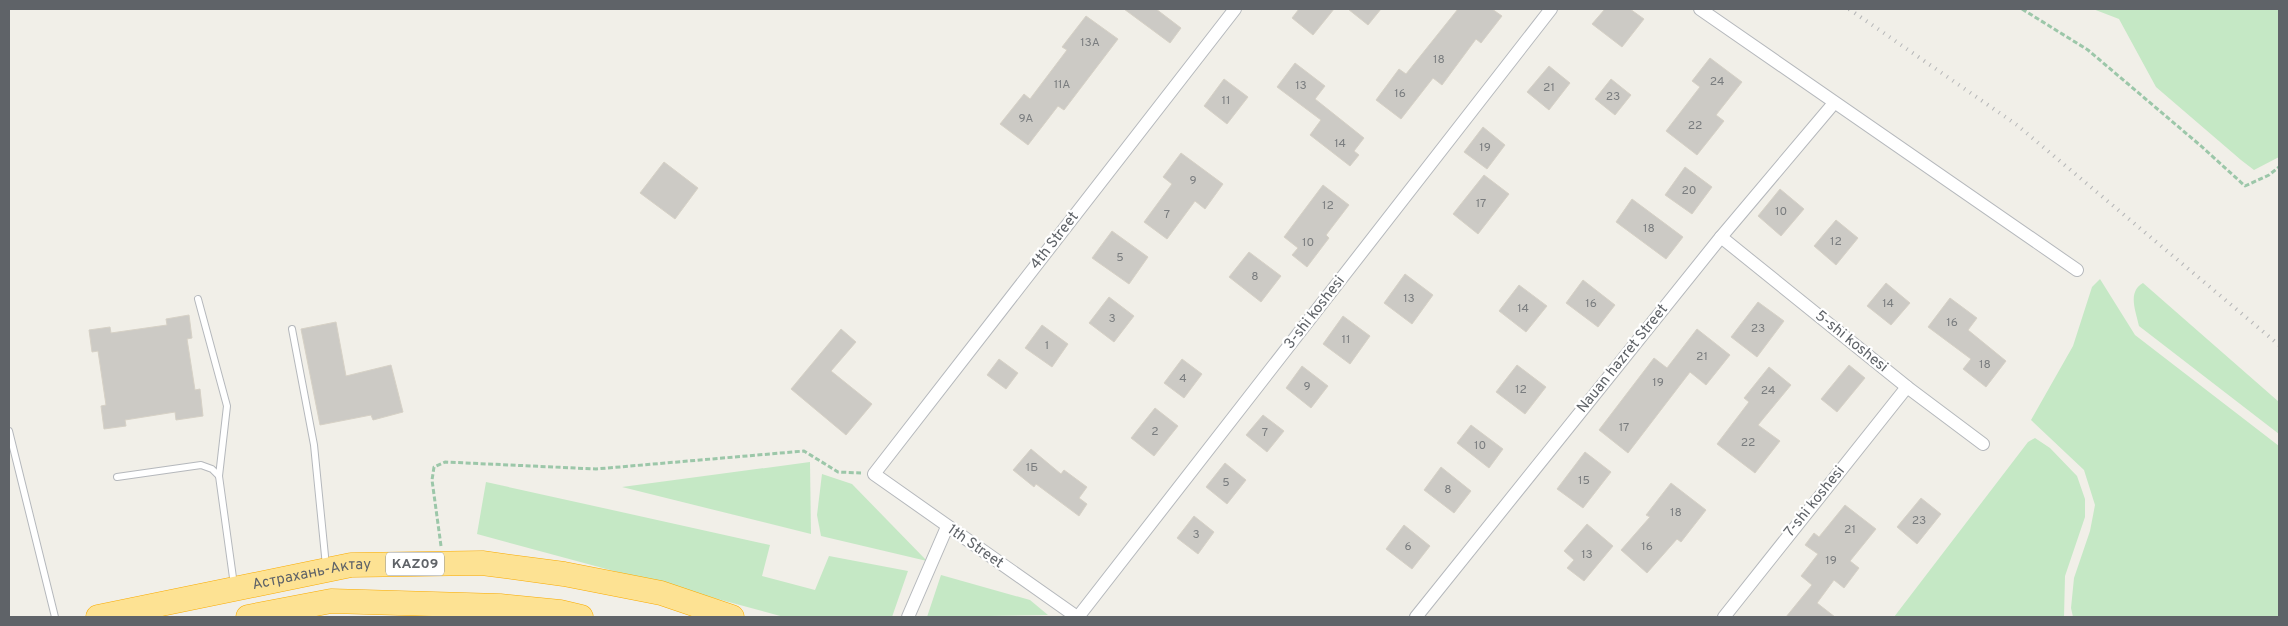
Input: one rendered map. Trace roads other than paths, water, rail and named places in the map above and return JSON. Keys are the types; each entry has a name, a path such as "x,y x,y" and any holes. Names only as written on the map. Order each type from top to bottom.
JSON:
{"highway":[{"name":"Астрахань-Актау","path":"98,617 351,565 482,563 564,574 661,593 732,617"},
{"path":"248,617 331,601 498,612 570,614 564,574"}],"street":[{"name":"4th Street","path":"874,474 1235,9"},
{"name":"3-shi koshesi","path":"1078,617 1551,9"},
{"path":"1700,9 2078,270"},
{"name":"Nauan hazret Street","path":"1416,617 1721,237 1834,103"},
{"name":"5-shi koshesi","path":"1721,237 1907,387 1983,444"},
{"name":"7-shi koshesi","path":"1724,617 1907,387"},
{"name":"1th Street","path":"874,474 1078,617"},
{"path":"908,617 947,527"}],"lane":[{"path":"198,299 227,406 219,476 234,588"},
{"path":"292,329 314,445 326,570"},
{"path":"9,431 55,617"},
{"path":"117,477 200,464 212,468 219,476"}],"railway":[{"path":"1849,9 2017,125 2279,345"}]}
